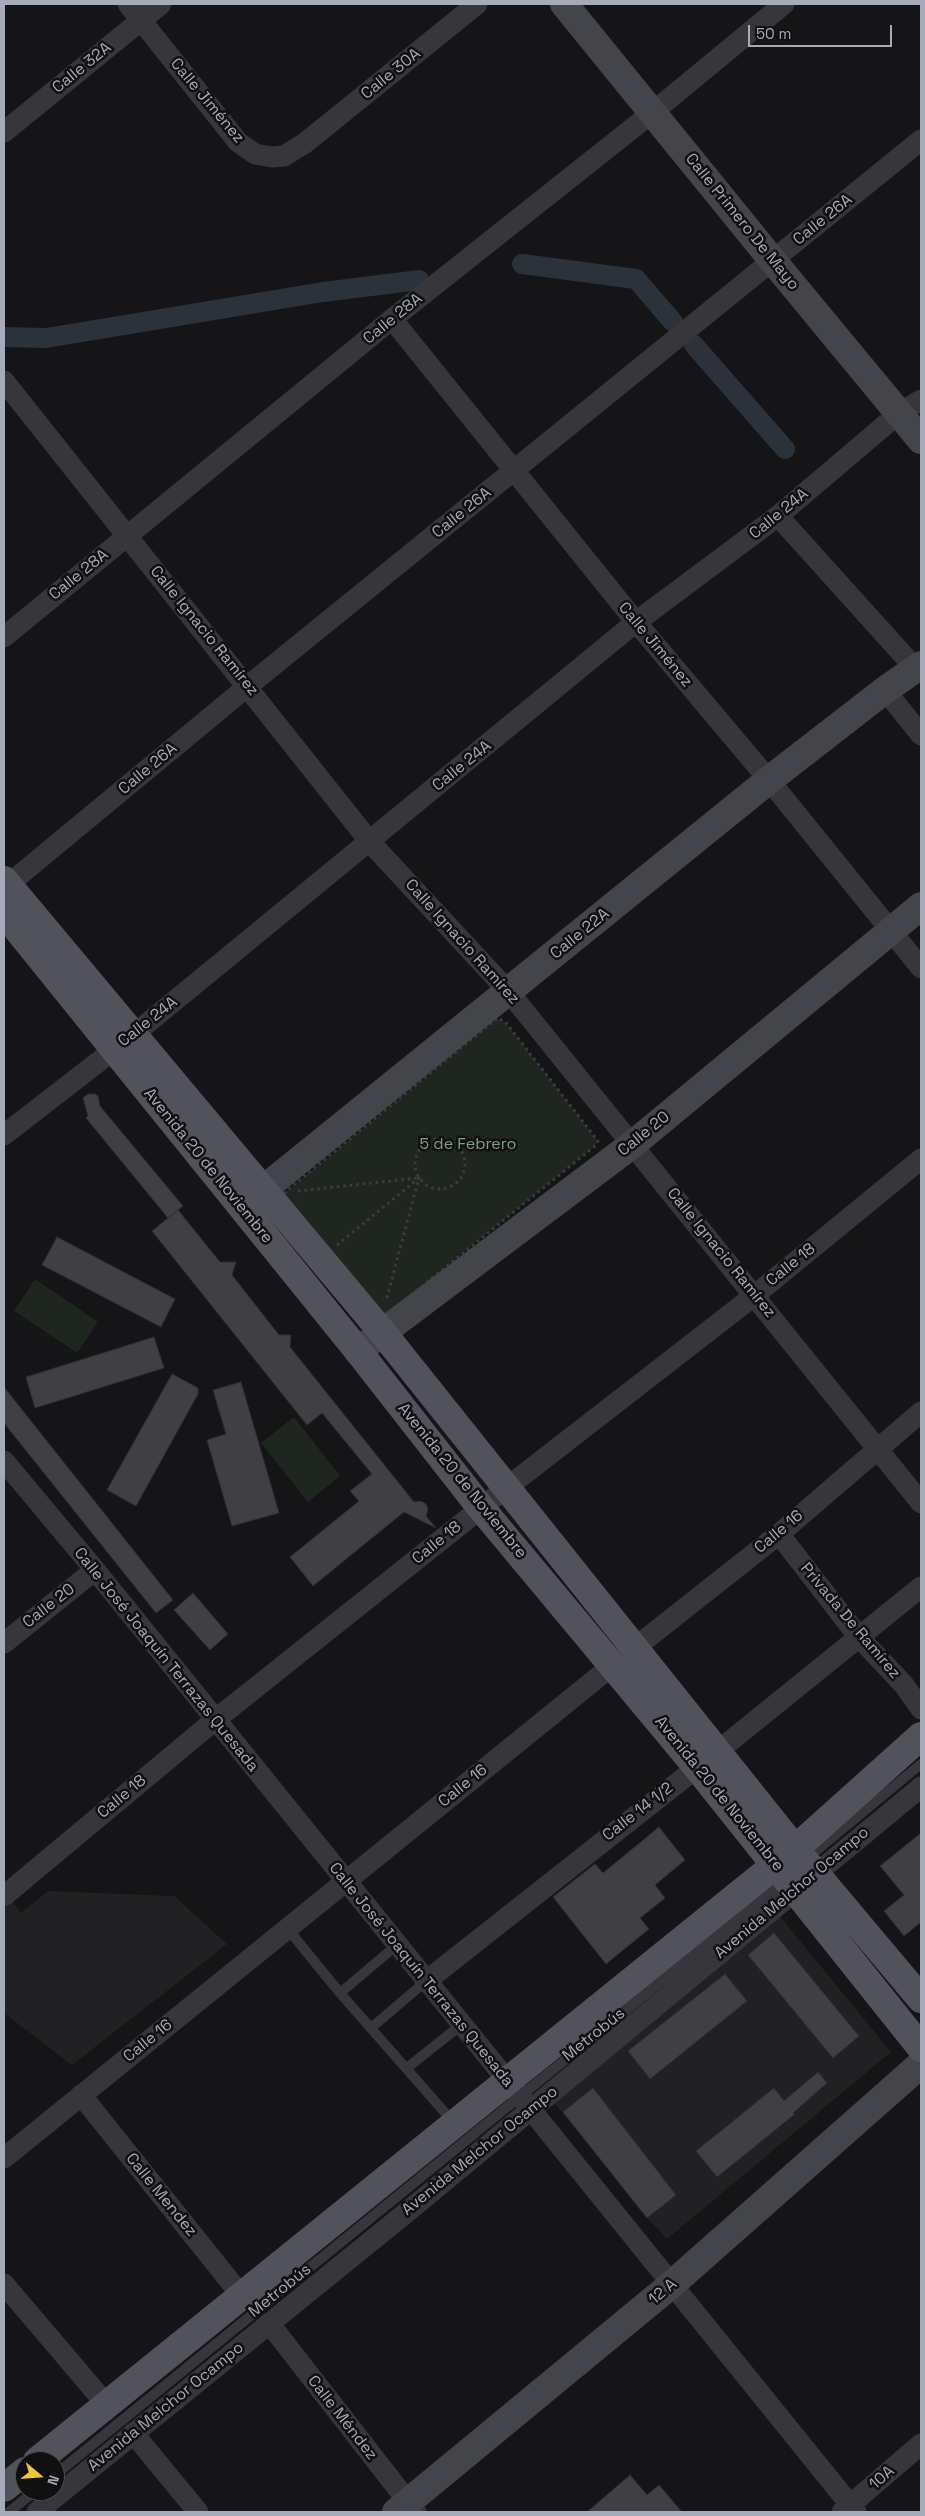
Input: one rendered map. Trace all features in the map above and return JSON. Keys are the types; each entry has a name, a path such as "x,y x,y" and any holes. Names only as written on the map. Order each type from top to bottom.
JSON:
{"main road":[{"name":"Calle Primero De Mayo","path":"564,4 921,440"},
{"name":"Calle 22A","path":"263,1197 509,992 769,780 885,690 918,667"},
{"name":"Avenida 20 de Noviembre","path":"5,884 123,1042"},
{"name":"Calle 20","path":"358,1352 383,1324 633,1144 921,906"},
{"name":"Avenida 20 de Noviembre","path":"4,914 263,1197 383,1324 505,1489 634,1648 707,1758 795,1869 921,2048"},
{"name":"Avenida 20 de Noviembre","path":"263,1197 358,1352 481,1508 613,1665 707,1758"},
{"name":"Avenida Melchor Ocampo","path":"49,2451 454,2124 518,2095 795,1869 921,1736"},
{"name":"Avenida 20 de Noviembre","path":"795,1869 921,2000"},
{"name":"12 A","path":"407,2509 672,2285 921,2064"},
{"path":"4,2488 15,2479"}],"street":[{"name":"Calle 32A","path":"4,132 135,12 161,4"},
{"name":"Calle 30A","path":"305,143 477,4"},
{"name":"Calle 28A","path":"4,637 392,319 653,112 784,4"},
{"name":"Calle Jiménez","path":"135,12 238,142 255,154 272,157 284,156 305,143"},
{"name":"Calle 26A","path":"5,884 921,140"},
{"name":"Calle Jiménez","path":"392,319 636,622 769,780 921,968"},
{"name":"Calle Ignacio Ramírez","path":"4,382 248,686 370,842 509,992 755,1295 876,1450 921,1503"},
{"name":"Calle 24A","path":"4,1135 123,1042 370,842 636,622 778,516 898,414 921,400"},
{"path":"778,516 918,667"},
{"path":"885,690 921,735"},
{"name":"Calle 18","path":"4,1896 215,1720 505,1489 755,1295 921,1159"},
{"name":"Calle 16","path":"4,2158 634,1648 779,1534 921,1412"},
{"name":"Calle José Joaquín Terrazas Quesada","path":"4,1461 95,1570 398,1945 425,1982 759,2390 849,2510"},
{"name":"Privada De Ramírez","path":"779,1534 858,1636 904,1685 921,1709"},
{"name":"Calle 20","path":"4,1643 95,1570"},
{"name":"Calle 14 1/2","path":"425,1982 921,1587"},
{"name":"Avenida Melchor Ocampo","path":"37,2512 268,2323 518,2095 795,1869 921,1787"},
{"name":"Calle Mendez","path":"81,2095 241,2295"},
{"path":"4,2284 106,2404"},
{"name":"Calle Méndez","path":"268,2323 407,2509"},
{"path":"133,2433 198,2512"},
{"name":"10A","path":"849,2510 921,2444"}],"lane":[{"path":"795,1869 921,1764"},
{"path":"287,1928 340,1994 407,2068 454,2124"},
{"path":"340,1994 398,1945"},
{"path":"371,2028 425,1982"},
{"path":"407,2068 461,2025"},
{"name":"Metrobús","path":"65,2467 518,2095"},
{"path":"9,2512 23,2501"}],"path":[{"path":"263,1197 495,1020 500,1019 507,1024 598,1141 596,1146 404,1301 383,1324"},
{"path":"383,1324 419,1178 415,1161 422,1146 437,1138 446,1139 460,1148 464,1155 464,1171 455,1184 440,1189 425,1184 419,1178"},
{"path":"263,1197 419,1178"},
{"path":"329,1252 419,1178"},
{"path":"263,1197 285,1197 378,1314 383,1324"}],"shaded area":[{"path":"4,1891 21,1913 48,1891 174,1896 227,1944 72,2065 4,2013"},
{"path":"778,1914 891,2052 667,2239 647,2218 553,2101"}],"green space":[{"name":"5 de Febrero","path":"500,1019 507,1024 598,1141 595,1146 383,1316 285,1197 285,1192 495,1020"},
{"path":"35,1279 98,1322 77,1353 14,1311"},
{"path":"294,1417 340,1476 308,1502 261,1443"}],"building":[{"path":"88,1094 98,1096 100,1106 183,1206 168,1218 86,1118 88,1116 83,1098"},
{"path":"178,1210 220,1262 236,1262 232,1275 279,1335 291,1335 290,1347 414,1502 421,1501 426,1504 428,1509 426,1516 436,1528 404,1512 313,1586 290,1557 359,1501 350,1491 372,1474 322,1413 307,1425 152,1231"},
{"path":"57,1237 175,1299 161,1327 42,1265"},
{"path":"154,1337 164,1368 35,1408 26,1377"},
{"path":"172,1374 198,1388 198,1394 136,1506 107,1490"},
{"path":"241,1382 279,1513 232,1526 207,1440 226,1434 213,1390"},
{"path":"4,1387 173,1600 156,1613 4,1423"},
{"path":"193,1593 228,1634 210,1650 174,1610"},
{"path":"659,1827 685,1860 655,1885 665,1898 640,1918 649,1929 606,1964 553,1897 595,1864 603,1873"},
{"path":"921,1833 921,1922 904,1936 884,1911 904,1895 880,1866"},
{"path":"774,1933 859,2036 833,2058 748,1955"},
{"path":"725,1974 747,2001 650,2079 628,2051"},
{"path":"818,2072 827,2083 793,2113 795,2114 717,2177 696,2151 774,2088 784,2101"},
{"path":"593,2088 676,2195 647,2218 563,2112"},
{"path":"630,2475 647,2495 659,2485 682,2512 587,2512"}],"waterway":[{"path":"522,264 636,279 673,322"},
{"path":"4,337 46,338 323,292 419,280"},
{"path":"694,345 785,449"}]}
